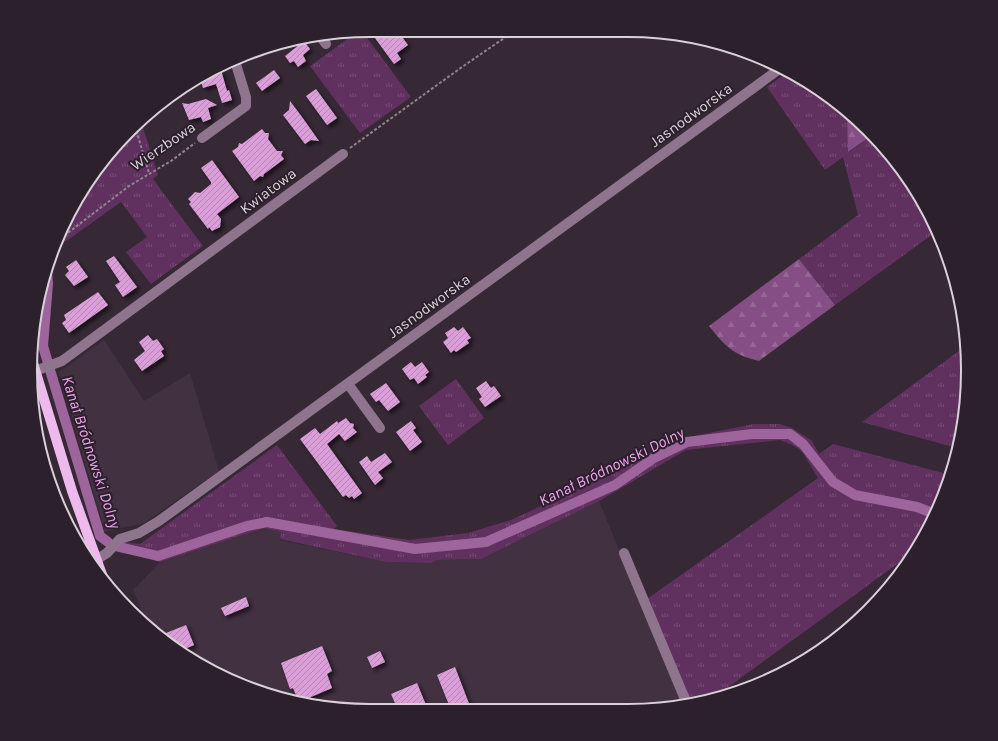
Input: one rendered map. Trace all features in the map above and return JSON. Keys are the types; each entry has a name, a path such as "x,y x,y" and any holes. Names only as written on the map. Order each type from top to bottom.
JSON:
{"main road":[{"path":"37,378 72,491 96,560"}],"street":[{"name":"Wierzbowa","path":"202,138 246,106 246,97 236,65"},
{"name":"Jasnodworska","path":"96,560 107,553 120,539 139,533 159,521 776,72"},
{"name":"Kwiatowa","path":"37,366 62,361 343,154"},
{"path":"348,384 380,428"},
{"path":"624,553 685,699"}],"path":[{"path":"343,154 506,37"},
{"path":"136,134 149,173"},
{"name":"Wierzbowa","path":"66,234 149,173 171,162 202,138"}],"shaded area":[{"path":"104,340 144,401 190,373 219,471 144,523 105,532 59,372"},
{"path":"599,501 681,700 628,704 370,704 305,698 284,693 243,679 223,670 185,648 167,635 142,613 133,590 160,562 264,528 281,532 280,540 386,562 431,563 437,560 481,559"}],"green space":[{"path":"367,37 411,97 360,133 310,66 349,38"},
{"path":"783,75 813,93 847,120 849,152 867,139 892,167 905,185 932,235 835,305 799,259 858,215 843,157 825,170 767,87"},
{"path":"847,120 867,139 848,152"},
{"path":"143,127 158,175 153,179 203,246 151,284 126,252 147,237 121,202 62,244 71,223 93,185 106,167"},
{"path":"799,259 835,305 759,361 742,356 730,349 709,326"},
{"path":"960,350 960,392 952,447 862,422"},
{"path":"456,379 484,418 448,445 419,406"},
{"path":"754,424 780,424 792,428 812,441 819,454 833,444 945,473 927,518 902,561 725,689 688,699 647,599 818,478 803,453 795,446 780,440 686,450 599,501 481,559 437,560 431,563 386,562 280,539 281,532 264,528 160,562 116,549 125,542 140,544 277,445 337,526 334,529 409,540 468,533 511,520 624,468 674,440"}],"building":[{"path":"374,37 402,37 408,45 397,53 401,59 394,64"},
{"path":"305,43 310,49 303,55 306,61 298,67 294,61 290,63 285,56 300,44"},
{"path":"274,70 280,78 262,91 256,83"},
{"path":"222,72 227,91 229,90 232,100 222,103 216,84 203,88 201,83"},
{"path":"316,89 337,118 327,125 306,96"},
{"path":"206,99 217,105 208,108 211,119 203,122 201,117 189,120 182,103 188,104"},
{"path":"290,101 319,141 311,140 305,144 283,115 289,110"},
{"path":"262,129 265,133 269,133 268,139 277,151 283,151 281,155 284,159 264,174 263,177 260,176 254,181 232,151 238,147 239,143 242,144"},
{"path":"212,160 239,197 217,214 221,219 220,227 212,231 209,227 208,229 189,204 191,202 188,199 195,192 200,193 211,184 201,168"},
{"path":"114,256 137,287 123,297 115,285 120,282 106,261"},
{"path":"76,260 88,277 74,286 65,275 69,271 66,267"},
{"path":"98,292 108,305 69,333 62,323 66,320 64,315"},
{"path":"454,327 458,331 463,327 471,338 467,340 469,343 456,352 454,350 451,353 443,342 448,338 445,333"},
{"path":"148,335 153,341 157,339 164,349 161,351 164,356 142,371 134,360 145,351 139,342"},
{"path":"411,362 415,367 422,362 429,372 425,375 427,377 418,384 414,378 410,380 402,369"},
{"path":"486,381 491,388 494,386 501,396 485,407 479,399 482,397 476,388"},
{"path":"386,383 400,402 388,411 379,400 376,402 370,394"},
{"path":"346,418 350,423 354,424 353,428 357,432 345,441 339,434 327,444 362,493 354,499 352,496 349,498 346,495 343,497 300,439 315,428 320,434 337,421 338,423"},
{"path":"411,421 416,428 413,430 422,442 410,451 396,432"},
{"path":"385,453 392,462 378,472 383,478 375,485 359,462 367,456 371,462"},
{"path":"246,597 249,606 225,616 221,608"},
{"path":"186,625 194,645 186,648 166,633"},
{"path":"322,646 332,671 327,674 332,688 308,698 296,696 293,688 290,689 281,663"},
{"path":"380,651 385,662 372,668 367,657"},
{"path":"455,667 470,704 449,704 437,675"},
{"path":"417,683 426,704 395,704 391,694"}],"waterway":[{"name":"Kanał Bródnowski Dolny","path":"48,284 43,346 48,363"},
{"name":"Kanał Bródnowski Dolny","path":"50,370 100,536 108,542"},
{"name":"Kanał Bródnowski Dolny","path":"119,547 158,556 247,526 267,522 415,549 486,542 615,485 654,458 687,442 752,434 790,434 803,444 833,482 855,495 917,507 930,512"}]}
